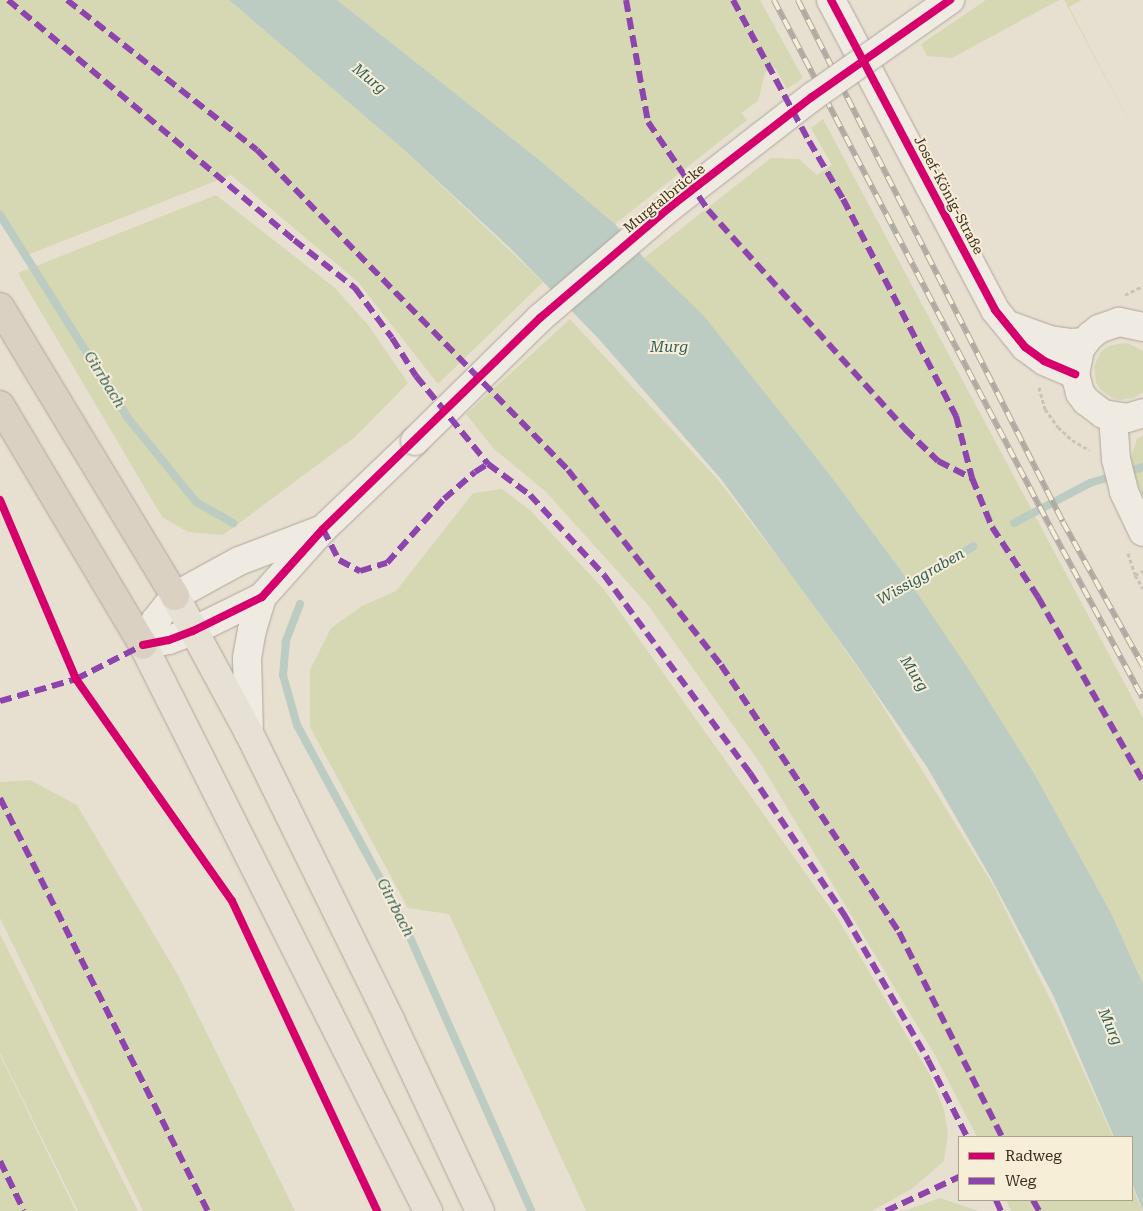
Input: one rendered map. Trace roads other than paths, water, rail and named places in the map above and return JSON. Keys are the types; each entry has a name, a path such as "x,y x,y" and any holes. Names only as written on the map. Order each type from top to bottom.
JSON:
{"highway":[{"path":"0,307 174,596"},
{"path":"0,405 143,645"}],"main road":[{"path":"174,596 249,732 390,1020 480,1211"},
{"path":"143,645 428,1211"}],"street":[{"name":"Josef-König-Straße","path":"831,0 995,310 1024,347 1044,361 1075,374"},
{"name":"Murgtalbrücke","path":"262,597 323,529 540,318 670,208 812,98 950,0"},
{"path":"1139,321 1108,325 1098,329 1084,342 1077,357 1075,374 1080,393 1086,401 1103,414 1127,418 1143,413"},
{"path":"1007,325 1050,340 1072,343 1084,342"},
{"path":"1113,417 1116,459 1124,492 1143,532"},
{"path":"143,645 156,620 174,596 239,561 323,529"},
{"path":"143,645 169,640 193,631 262,597"},
{"path":"249,732 247,658 252,630 262,597"}],"water":[{"name":"Murg","path":"229,0 337,0 538,159 615,224 644,258 704,316 830,475 911,584 971,673 1034,773 1111,913 1143,984 1143,1211 1133,1186 1133,1136 1114,1136 1054,997 991,878 927,767 849,654 721,479 598,338 510,248 402,148"}],"waterway":[{"name":"Girrbach","path":"0,215 127,417 196,502 233,523"},
{"path":"1014,523 1090,483 1143,467"},
{"name":"Wissiggraben","path":"903,588 974,546"},
{"name":"Girrbach","path":"300,604 286,641 283,675 297,725 401,917 531,1211"}],"railway":[{"path":"774,0 1052,530 1143,698"},
{"path":"798,0 1063,522 1143,666"}]}
